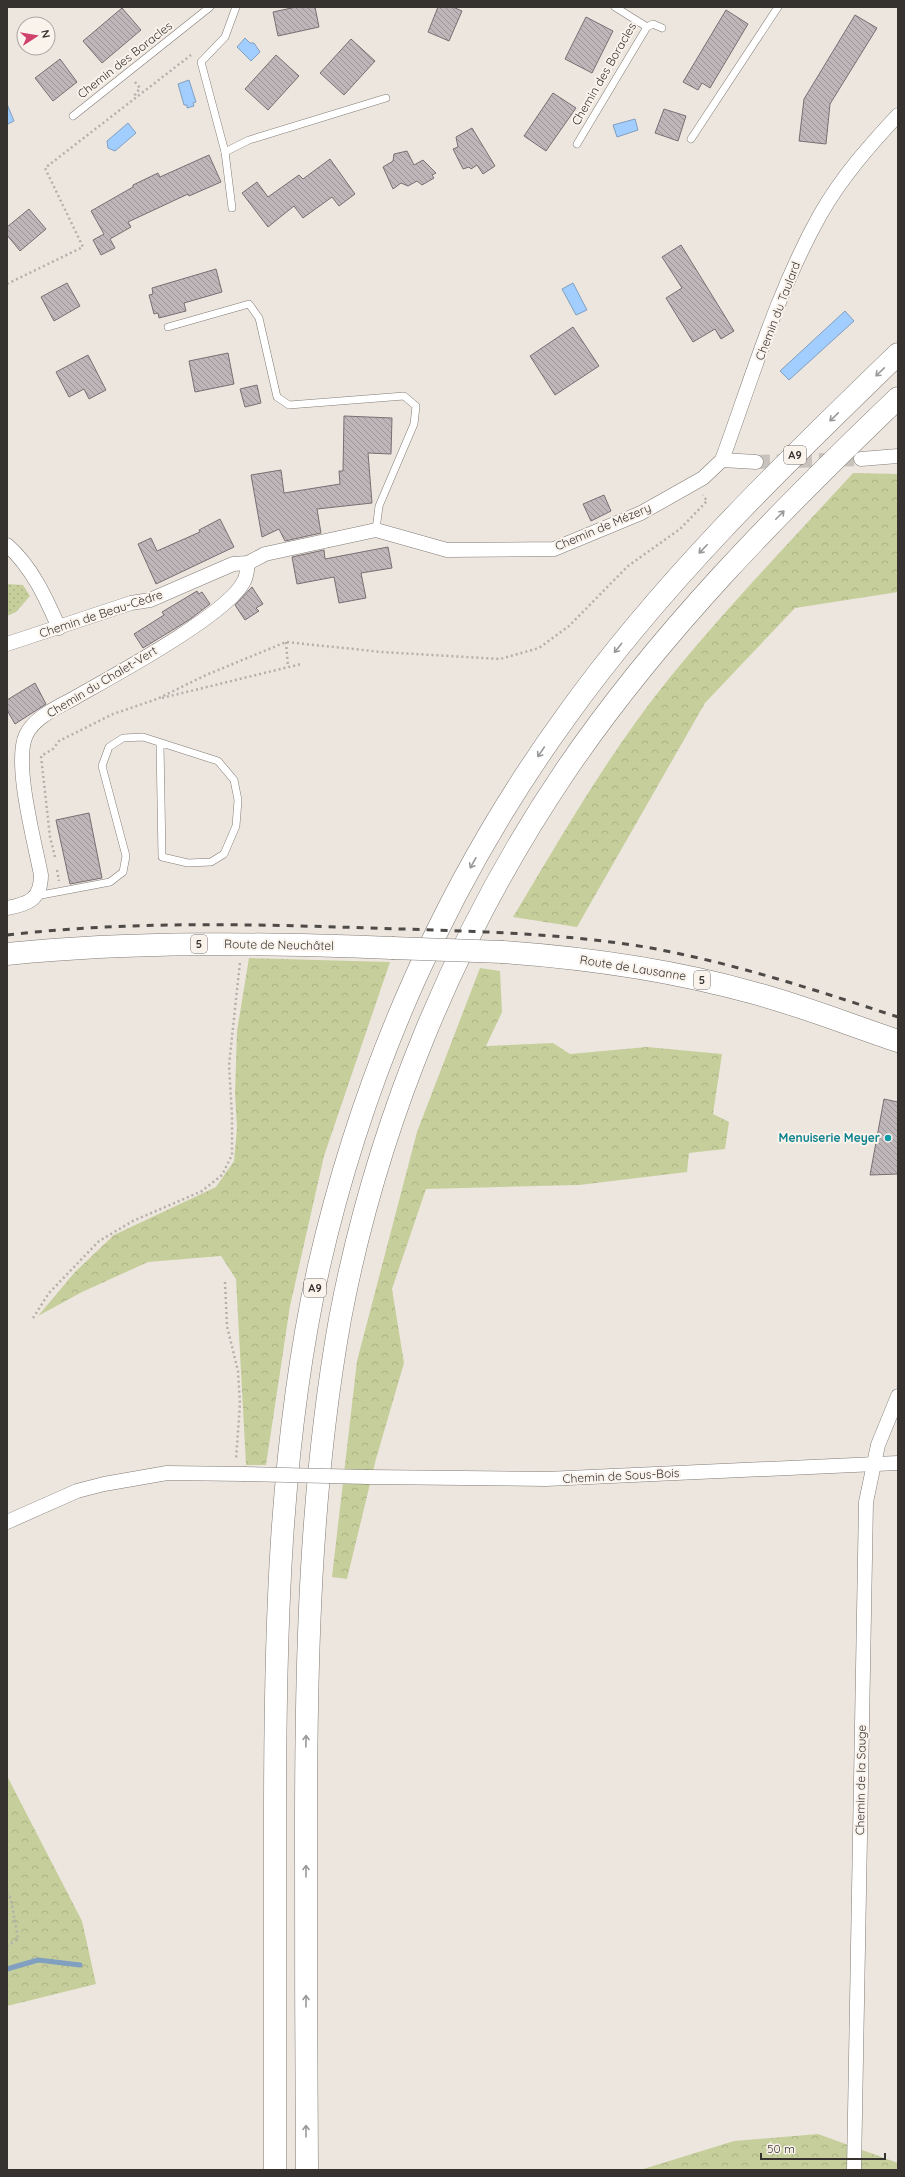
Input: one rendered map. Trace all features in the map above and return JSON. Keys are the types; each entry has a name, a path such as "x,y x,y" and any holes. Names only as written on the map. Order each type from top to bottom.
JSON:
{"main road":[{"name":"A9","path":"275,2170 275,1751 278,1612 284,1514 298,1390 318,1274 343,1176 371,1087 405,1001 466,877 513,795 566,716 624,640 697,555 795,454 898,354"},
{"name":"A9","path":"306,2170 306,1744 309,1613 315,1516 326,1415 341,1318 361,1228 386,1140 417,1054 456,963 516,849 566,770 618,698 689,612 752,543 898,398"},
{"name":"Route de Neuchâtel","path":"7,954 104,947 242,944 503,952"},
{"name":"Route de Lausanne","path":"503,952 576,958 683,976 754,992 898,1041"}],"street":[{"name":"Chemin du Taulard","path":"722,460 790,275 821,214 863,153 898,115"},
{"path":"861,459 898,456"},
{"path":"722,460 756,462"},
{"name":"Chemin de Mézery","path":"376,530 447,550 554,549 641,513 703,478 722,460"},
{"name":"Chemin de Beau-Cèdre","path":"7,644 131,603 150,600 233,564 248,563 265,554 376,530"},
{"path":"7,545 29,569 47,601 59,628"},
{"name":"Chemin du Chalet-Vert","path":"36,896 41,887 42,874 22,771 22,752 26,735 45,715 161,647 216,610 244,581 248,563"},
{"path":"7,908 23,905 36,896"},
{"name":"Chemin de la Sauge","path":"854,2170 866,1502 873,1465 884,1426 898,1396"},
{"name":"Chemin de Sous-Bois","path":"239,1474 546,1479 898,1463"},
{"path":"7,1522 76,1491 104,1484 167,1473 239,1474"}],"lane":[{"name":"Chemin des Boracles","path":"73,116 210,7"},
{"path":"232,208 225,152 201,62 225,37 236,7"},
{"name":"Chemin des Boracles","path":"577,144 647,27 615,7"},
{"path":"691,139 778,7"},
{"path":"647,27 653,24 662,28"},
{"path":"225,152 249,140 386,98"},
{"path":"168,327 249,304 259,318 277,398 289,405 404,396 416,406 414,424 379,506 376,530"},
{"path":"36,896 110,882 123,872 126,856 102,766 110,746 122,738 143,737 218,761 234,780 238,800 236,826 224,854 211,862 188,863 162,856 160,743"}],"path":[{"path":"7,284 83,247 45,168 195,51"},
{"path":"135,97 135,94 140,88"},
{"path":"157,699 206,675 286,642 382,652 500,659 539,648 569,626 628,566 680,529 707,501"},
{"path":"286,642 288,667"},
{"path":"55,860 50,837 42,756 53,749 59,741 76,731 113,714 157,699 301,664"},
{"path":"57,868 62,891"},
{"path":"33,1318 49,1293 99,1241 133,1221 202,1191 222,1175 232,1155 232,1116 229,1065 242,944"},
{"path":"225,1282 227,1326 238,1371 240,1397 239,1474"},
{"path":"7,1892 11,1899 18,1939 7,1946"}],"green space":[{"path":"853,473 898,474 898,592 795,608 705,703 577,927 513,917 607,763 649,704 715,624 760,573"},
{"path":"7,584 23,585 30,596 16,612 7,616"},
{"path":"249,958 390,962 324,1156 290,1306 266,1465 246,1465 236,1279 221,1256 148,1262 82,1292 38,1316 75,1272 114,1235 216,1187 234,1161 237,1128 235,1094 237,1031"},
{"path":"480,968 500,971 502,1012 486,1046 553,1043 570,1054 647,1047 722,1054 713,1114 729,1122 725,1149 689,1153 687,1172 579,1185 426,1189 392,1289 404,1363 376,1459 347,1579 332,1577 357,1361 417,1132"},
{"path":"7,1776 82,1921 96,1984 7,2006"},
{"path":"818,2134 898,2163 898,2170 640,2170 734,2141"}],"water":[{"path":"245,38 250,43 254,43 260,52 251,61 237,47"},
{"path":"189,80 196,102 193,103 194,106 187,108 187,105 184,105 178,84"},
{"path":"7,104 14,121 8,124 7,122"},
{"path":"635,119 638,130 617,137 613,125"},
{"path":"128,123 136,133 115,151 108,148 107,141"},
{"path":"573,283 587,310 576,315 562,289"},
{"path":"845,311 854,321 789,380 780,371"}],"building":[{"path":"296,7 315,7 319,27 278,36 273,12"},
{"path":"438,7 453,7 462,11 449,41 428,32"},
{"path":"122,8 141,30 102,63 83,41"},
{"path":"726,10 748,24 710,88 702,83 698,90 683,82"},
{"path":"855,15 877,28 830,104 826,144 799,141 804,99"},
{"path":"586,17 613,31 592,73 565,59"},
{"path":"351,39 375,61 344,95 320,73"},
{"path":"276,55 299,76 268,110 245,89"},
{"path":"60,59 77,82 53,101 35,78"},
{"path":"553,93 576,108 546,151 524,136"},
{"path":"664,109 686,116 678,141 655,133"},
{"path":"472,128 495,166 483,174 477,165 471,169 469,167 463,169 453,149 458,147 456,137"},
{"path":"407,151 414,165 423,160 436,173 432,175 434,178 422,185 417,181 408,186 401,183 393,189 383,167 393,161 394,154"},
{"path":"209,155 221,182 189,196 188,194 128,222 131,227 110,239 115,248 101,255 93,240 104,234 91,211 133,187 133,185 158,173 160,177"},
{"path":"330,159 355,194 339,206 332,197 303,218 294,206 268,227 242,193 257,182 268,197 299,175 303,179"},
{"path":"29,209 46,229 20,251 7,235 7,227"},
{"path":"681,245 734,331 721,339 715,329 693,342 666,298 682,288 662,257"},
{"path":"216,269 222,292 184,303 186,311 159,318 158,313 154,314 149,295 153,294 152,288"},
{"path":"67,283 80,306 54,321 41,297"},
{"path":"573,327 599,366 555,395 530,356"},
{"path":"228,353 234,384 195,392 189,361"},
{"path":"88,355 106,390 89,399 84,389 69,397 56,372"},
{"path":"257,385 261,403 245,407 240,389"},
{"path":"344,416 392,418 391,454 368,453 372,503 317,509 321,533 285,541 279,529 262,537 251,475 281,470 284,493 340,484 339,471 343,471"},
{"path":"604,495 611,511 591,521 583,504"},
{"path":"220,519 234,547 156,584 138,544 151,538 157,551 200,532 199,530"},
{"path":"388,547 392,568 361,573 366,598 339,603 334,577 297,584 292,557 324,550 325,559"},
{"path":"252,587 263,604 256,608 259,611 245,620 235,605"},
{"path":"197,591 199,594 202,592 210,604 189,620 143,648 134,634 164,615 162,612"},
{"path":"35,683 46,704 15,724 7,710 7,700"},
{"path":"89,813 102,878 70,884 56,820"},
{"name":"Menuiserie Meyer","path":"884,1099 898,1102 898,1174 870,1175"}],"waterway":[{"path":"7,1969 38,1960 80,1965"}],"tunnel":[{"path":"756,462 861,459"}],"railway":[{"path":"7,935 97,927 233,925 473,931 576,938 645,947 709,960 773,978 898,1017"}],"place":[{"name":"Menuiserie Meyer","path":"888,1138"}]}
